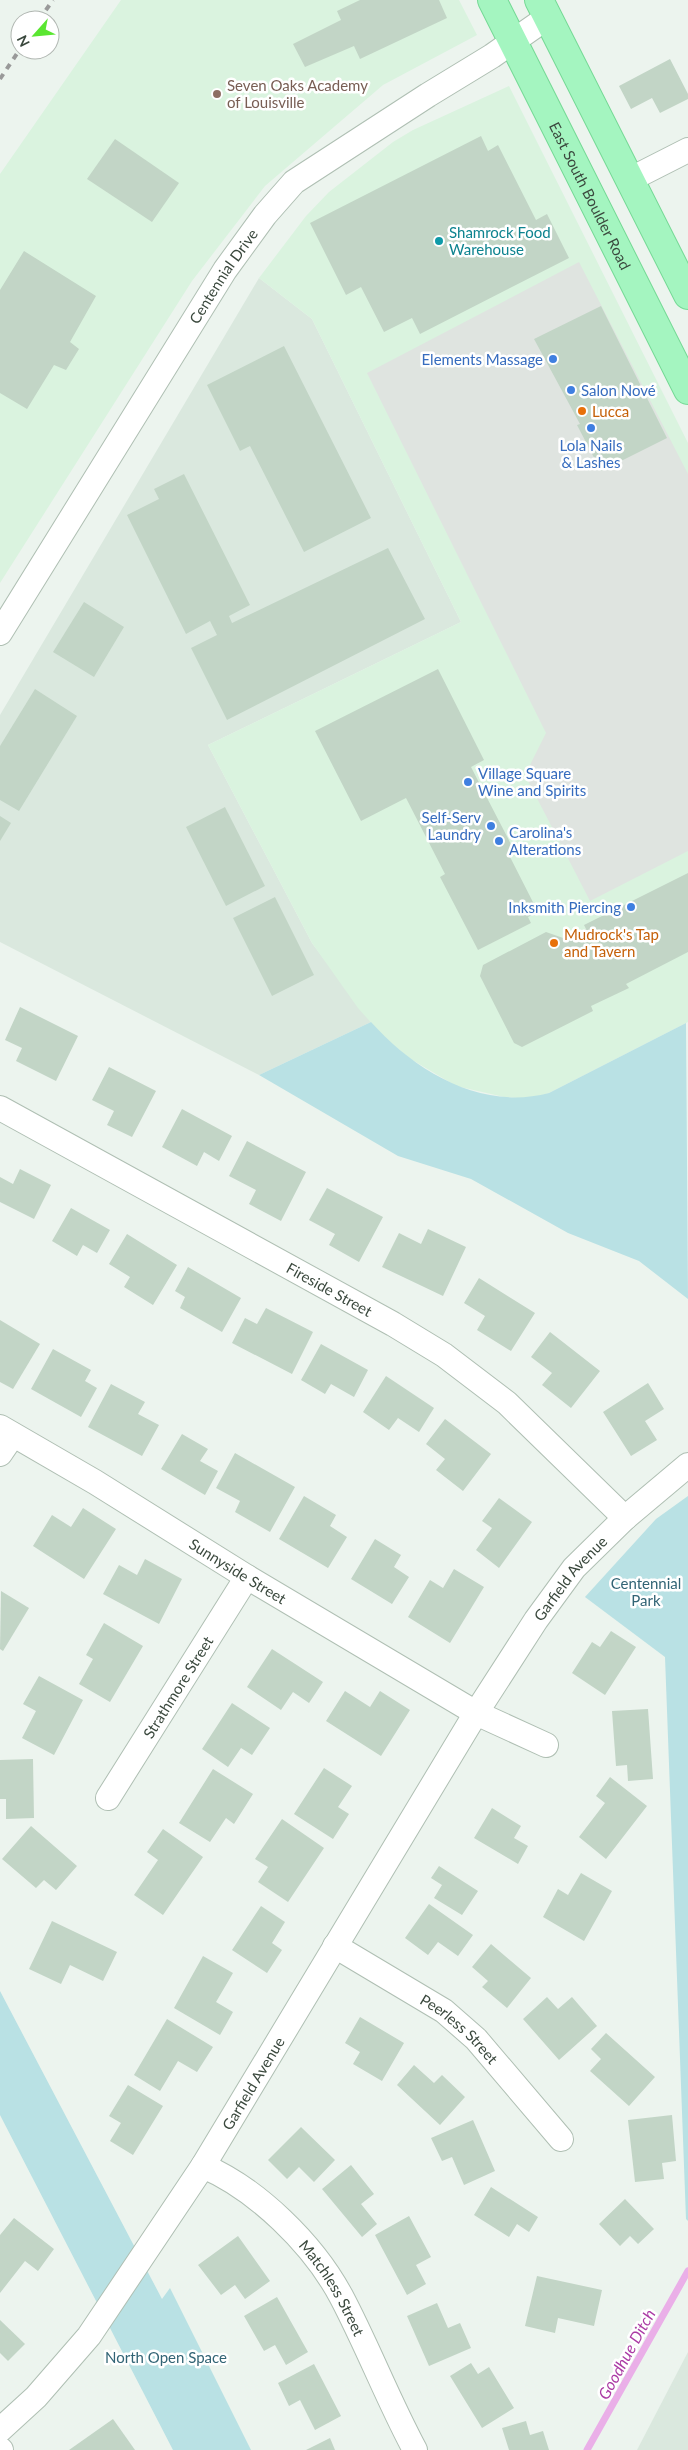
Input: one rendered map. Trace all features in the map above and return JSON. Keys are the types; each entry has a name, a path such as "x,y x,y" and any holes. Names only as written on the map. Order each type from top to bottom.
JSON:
{"main road":[{"name":"East South Boulder Road","path":"492,0 688,390"},
{"path":"544,9 688,295"}],"street":[{"name":"Centennial Drive","path":"0,633 225,270 265,215 294,182 513,42 544,9"},
{"path":"629,180 688,150"},
{"name":"Fireside Street","path":"0,1108 393,1324 444,1355 507,1403 625,1518"},
{"path":"0,1454 7,1431"},
{"name":"Sunnyside Street","path":"7,1431 95,1482 247,1577 476,1713"},
{"name":"Garfield Avenue","path":"0,2430 36,2397 89,2336 203,2166 476,1713 536,1620 574,1568 625,1518 688,1465"},
{"name":"Strathmore Street","path":"108,1798 247,1577"},
{"path":"476,1713 546,1745"},
{"name":"Peerless Street","path":"335,1946 444,2011 476,2039 561,2139"},
{"name":"Matchless Street","path":"203,2166 227,2176 266,2206 308,2248 341,2295 415,2450"}],"shaded area":[{"path":"121,0 459,0 477,35 383,85 265,186 192,281 0,583 0,174"},
{"path":"509,86 688,443 688,1022 549,1093 528,1099 504,1097 456,1086 409,1058 384,1037 358,1008 312,943 208,745 461,622 312,319 259,278 306,216 329,192 393,142 413,130"},
{"path":"579,262 688,474 688,851 590,901 525,775 546,733 367,373"},
{"path":"259,278 312,319 461,622 208,745 312,943 371,1022 259,1075 0,942 0,715"},
{"path":"688,2352 688,2450 637,2450"}],"green space":[{"path":"371,1022 388,1040 408,1056 429,1071 451,1083 474,1091 499,1096 524,1097 549,1093 686,1023 688,1299 639,1261 568,1233 471,1179 398,1156 259,1075"},
{"name":"Centennial Park","path":"688,1496 688,2221 686,2219 665,1657 585,1597 656,1519"},
{"name":"North Open Space","path":"0,1991 162,2299 170,2288 251,2450 173,2450 0,2115"}],"building":[{"path":"360,0 439,0 447,18 360,59 354,46 305,67 293,44 341,20 337,11"},
{"path":"670,59 688,94 688,99 660,113 652,98 631,109 619,86"},
{"name":"Shamrock Food Warehouse","path":"481,136 488,151 498,145 536,220 547,214 569,258 420,334 412,318 384,332 361,287 346,295 310,223"},
{"path":"115,139 179,183 152,222 87,179"},
{"path":"24,251 96,296 70,342 79,349 66,370 54,365 27,409 0,393 0,290"},
{"path":"601,306 667,438 601,471 577,425 580,424 534,339"},
{"path":"284,346 371,518 304,552 250,446 240,451 207,385"},
{"path":"184,474 250,605 229,616 232,623 388,548 425,619 227,720 191,648 217,635 210,621 186,634 127,515 159,499 154,489"},
{"path":"84,602 124,627 94,677 53,652"},
{"path":"438,669 484,760 471,767 515,852 509,855 538,912 528,917 531,923 478,950 440,877 445,874 406,798 361,821 315,731"},
{"path":"35,689 77,716 19,811 0,800 0,746"},
{"path":"225,807 265,886 226,906 186,827"},
{"path":"0,816 11,823 0,841"},
{"path":"688,873 688,952 626,984 629,988 591,1006 593,1011 522,1047 514,1043 480,976 483,965 546,932 566,939 586,929 584,925"},
{"path":"275,897 314,975 272,996 233,918"},
{"path":"20,1007 78,1036 56,1081 16,1061 22,1048 5,1040"},
{"path":"109,1067 156,1091 132,1137 107,1125 114,1111 92,1100"},
{"path":"182,1109 232,1136 219,1161 204,1152 197,1166 162,1147"},
{"path":"247,1141 306,1172 281,1221 249,1204 256,1190 229,1176"},
{"path":"20,1169 51,1185 34,1219 0,1202 0,1177 13,1184"},
{"path":"327,1188 383,1217 359,1262 329,1245 335,1234 309,1220"},
{"path":"71,1208 110,1230 97,1253 83,1245 77,1256 52,1241"},
{"path":"428,1229 466,1247 443,1296 382,1267 399,1233 421,1244"},
{"path":"127,1234 177,1265 153,1305 124,1287 130,1277 109,1264"},
{"path":"188,1267 241,1298 222,1332 180,1308 185,1297 175,1291"},
{"path":"479,1278 535,1313 511,1351 477,1330 485,1316 464,1303"},
{"path":"266,1308 313,1332 292,1374 232,1343 245,1318 257,1324"},
{"path":"0,1320 40,1344 13,1389 0,1382"},
{"path":"550,1332 600,1371 571,1408 542,1385 552,1373 531,1357"},
{"path":"321,1344 368,1370 354,1397 331,1384 325,1394 301,1380"},
{"path":"53,1349 91,1370 85,1381 97,1388 81,1417 31,1389"},
{"path":"386,1376 434,1408 419,1432 398,1418 389,1430 363,1412"},
{"path":"648,1383 664,1409 645,1421 657,1440 631,1456 603,1412"},
{"path":"111,1384 145,1402 138,1414 159,1425 142,1456 88,1427"},
{"path":"445,1419 491,1454 463,1491 436,1470 445,1459 426,1444"},
{"path":"182,1434 208,1449 200,1461 218,1471 205,1495 161,1469"},
{"path":"235,1453 295,1487 270,1532 235,1512 240,1501 216,1488"},
{"path":"304,1496 336,1515 330,1526 347,1537 328,1568 279,1539"},
{"path":"499,1498 532,1522 499,1568 476,1550 492,1528 482,1521"},
{"path":"83,1508 116,1529 84,1579 33,1546 52,1515 71,1527"},
{"path":"375,1539 401,1555 394,1567 409,1577 392,1604 351,1579"},
{"path":"145,1559 182,1579 159,1624 103,1594 119,1565 137,1575"},
{"path":"454,1569 484,1587 450,1643 408,1617 430,1580 443,1588"},
{"path":"1,1591 29,1608 3,1651 0,1649"},
{"path":"104,1623 143,1646 110,1702 79,1684 93,1659 86,1655"},
{"path":"611,1631 636,1647 605,1695 572,1673 592,1642 600,1647"},
{"path":"272,1649 323,1682 309,1703 293,1692 281,1710 247,1687"},
{"path":"39,1676 83,1700 54,1755 22,1738 36,1711 23,1704"},
{"path":"345,1691 370,1707 380,1691 410,1710 381,1756 326,1721"},
{"path":"232,1703 270,1728 252,1755 241,1748 228,1767 202,1749"},
{"path":"648,1709 653,1779 628,1781 627,1765 616,1766 612,1711"},
{"path":"33,1759 34,1818 6,1819 6,1799 0,1799 0,1760"},
{"path":"324,1768 352,1786 338,1807 349,1814 333,1839 294,1814"},
{"path":"213,1769 253,1794 234,1824 226,1818 210,1842 179,1823"},
{"path":"610,1777 647,1806 606,1859 579,1837 605,1803 596,1796"},
{"path":"492,1808 521,1826 514,1838 528,1846 518,1864 474,1838"},
{"path":"282,1819 324,1848 288,1902 258,1882 268,1867 255,1859"},
{"path":"31,1826 77,1866 56,1890 44,1880 36,1888 2,1859"},
{"path":"163,1829 203,1857 163,1915 134,1895 158,1860 147,1852"},
{"path":"439,1866 478,1891 462,1915 434,1898 442,1885 431,1878"},
{"path":"581,1873 612,1891 584,1941 543,1917 558,1889 568,1895"},
{"path":"429,1904 473,1935 458,1956 438,1942 428,1955 405,1938"},
{"path":"261,1906 285,1922 272,1943 282,1950 267,1973 232,1950"},
{"path":"52,1921 117,1952 103,1981 70,1965 61,1984 29,1969"},
{"path":"491,1944 531,1978 507,2008 482,1987 488,1981 472,1967"},
{"path":"203,1956 233,1973 216,2002 233,2012 220,2035 174,2008"},
{"path":"547,1997 558,2009 572,1997 597,2026 559,2060 523,2019"},
{"path":"360,2017 404,2043 382,2081 353,2064 360,2052 345,2043"},
{"path":"167,2019 213,2047 197,2072 178,2061 160,2091 134,2075"},
{"path":"606,2033 655,2077 629,2106 590,2071 601,2059 591,2049"},
{"path":"414,2065 434,2083 442,2075 465,2097 440,2125 397,2085"},
{"path":"128,2085 163,2106 133,2155 110,2141 121,2123 109,2116"},
{"path":"672,2115 676,2161 662,2163 664,2179 635,2182 628,2120"},
{"path":"473,2120 495,2171 464,2185 452,2157 442,2161 431,2138"},
{"path":"301,2127 335,2160 314,2182 299,2167 287,2179 268,2160"},
{"path":"351,2165 374,2194 361,2204 377,2224 362,2237 322,2189"},
{"path":"491,2187 538,2217 529,2232 517,2224 509,2237 474,2215"},
{"path":"625,2199 654,2229 638,2244 630,2236 620,2246 599,2224"},
{"path":"409,2216 431,2257 416,2265 426,2284 407,2295 375,2235"},
{"path":"14,2218 54,2249 38,2271 25,2261 0,2293 0,2235"},
{"path":"238,2236 270,2281 245,2299 235,2285 221,2295 198,2265"},
{"path":"537,2276 602,2290 594,2326 558,2318 555,2333 525,2326"},
{"path":"277,2297 308,2352 286,2365 275,2345 264,2351 244,2316"},
{"path":"437,2303 448,2328 460,2323 471,2348 429,2366 407,2316"},
{"path":"0,2320 25,2344 8,2361 0,2353"},
{"path":"471,2363 478,2374 489,2367 514,2408 482,2428 450,2376"},
{"path":"314,2364 341,2416 315,2430 300,2400 289,2406 278,2383"},
{"path":"113,2419 135,2450 69,2450"},
{"path":"526,2421 530,2435 543,2431 549,2450 509,2450 502,2428"},
{"path":"330,2438 335,2450 306,2450"}],"waterway":[{"name":"Goodhue Ditch","path":"587,2450 688,2271"}],"railway":[{"path":"46,10 53,0"},
{"path":"0,79 13,60"}],"place":[{"name":"Seven Oaks Academy of Louisville","path":"217,94"},
{"name":"Shamrock Food Warehouse","path":"439,241"},
{"name":"Elements Massage","path":"553,359"},
{"name":"Salon Nové","path":"571,390"},
{"name":"Lucca","path":"582,411"},
{"name":"Lola Nails & Lashes","path":"591,428"},
{"name":"Village Square Wine and Spirits","path":"468,782"},
{"name":"Self-Serv Laundry","path":"491,826"},
{"name":"Carolina's Alterations","path":"499,841"},
{"name":"Inksmith Piercing","path":"631,907"},
{"name":"Mudrock's Tap and Tavern","path":"554,943"}]}
